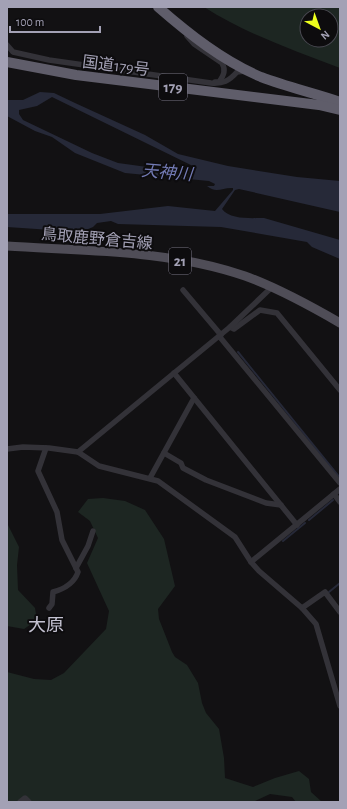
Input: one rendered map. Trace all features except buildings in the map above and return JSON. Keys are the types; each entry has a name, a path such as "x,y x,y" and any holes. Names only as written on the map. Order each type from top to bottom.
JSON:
{"highway":[{"path":"158,7 176,23 234,63 249,71 305,92 340,102"},
{"name":"国道179号","path":"7,62 76,75 319,105 340,110"}],"main road":[{"name":"鳥取鹿野倉吉線","path":"7,246 97,252 183,261 244,276 272,287 312,307 340,324"}],"street":[{"path":"176,23 194,44 222,63 224,68 222,79 219,82 211,83"},
{"path":"7,46 13,52 48,60 211,83 224,83 230,80 237,72 249,71"},
{"path":"78,452 230,327 272,287"},
{"path":"183,290 340,483"},
{"path":"230,327 234,329 260,310 277,313 340,390"},
{"path":"174,373 297,525"},
{"path":"150,478 194,398"},
{"path":"7,449 23,447 78,452 99,466 150,478 166,486 235,537 251,562 302,608 316,624 340,706"},
{"path":"46,448 38,471 57,512 62,540 78,572 76,578 66,588 53,592 52,604 49,608"},
{"path":"164,453 181,463 184,468 206,480 238,494 266,503 281,505"},
{"path":"251,562 340,489"},
{"path":"334,494 340,502"},
{"path":"76,568 89,544 93,531"},
{"path":"302,608 324,592 340,612"},
{"path":"20,802 25,798 29,802"}],"shaded area":[{"path":"204,7 340,7 340,68 270,41 236,25"},
{"path":"103,498 125,501 145,510 164,539 175,586 158,609 159,619 172,652 175,657 187,665 198,683 202,703 206,713 219,729 224,758 225,778 253,787 275,778 299,771 309,779 311,792 322,802 296,802 292,797 270,794 253,802 7,802 7,672 34,679 51,680 64,673 106,629 109,611 87,563 98,538 90,521 78,512 88,499"},
{"path":"7,523 19,547 17,565 18,590 35,608 37,620 24,629 7,626"}],"water":[{"name":"天神川","path":"40,92 54,93 145,135 178,154 228,166 297,177 340,181 340,212 239,189 235,190 222,209 226,213 236,217 264,218 340,240 340,259 312,247 307,242 221,227 118,224 111,221 97,223 93,227 81,232 7,227 7,214 100,214 168,206 215,211 233,190 233,188 229,188 213,190 207,186 214,186 215,184 209,181 125,173 75,153 52,137 35,131 7,116 7,100 23,100","holes":["52,97 197,168 169,170 118,163 92,153 23,120 19,114 19,110 37,106"]}],"waterway":[{"path":"238,352 340,478"},
{"path":"309,520 333,500"},
{"path":"283,541 305,523"},
{"path":"329,592 340,583"}],"district":[{"name":"大原","path":"46,625"}]}
